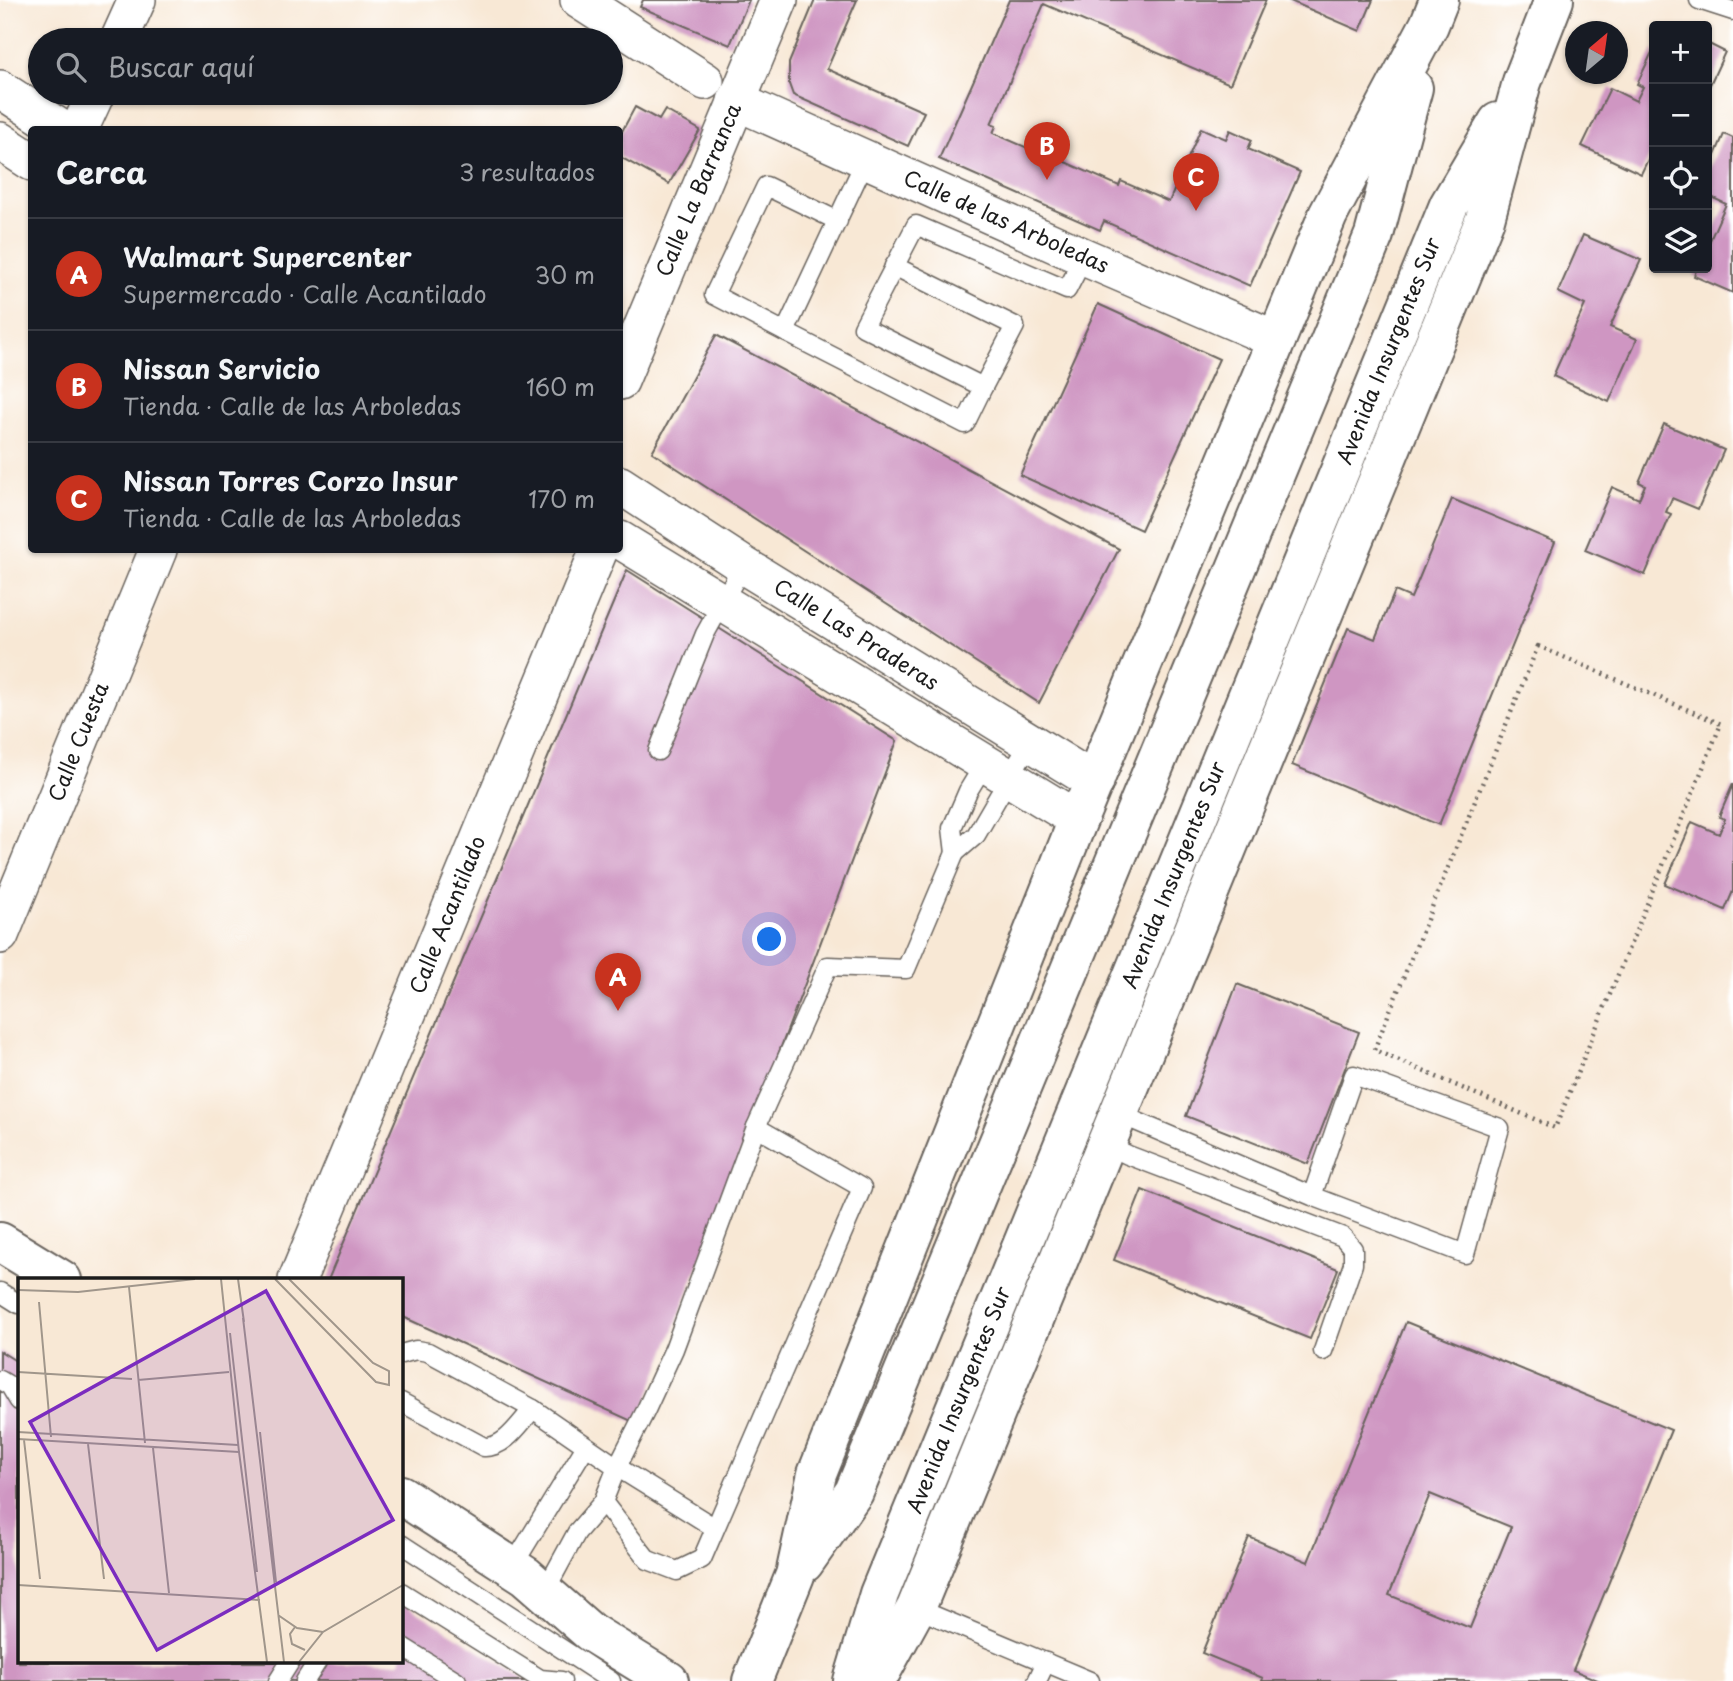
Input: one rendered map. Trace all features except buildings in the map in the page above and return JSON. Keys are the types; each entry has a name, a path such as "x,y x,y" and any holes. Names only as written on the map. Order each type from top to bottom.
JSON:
{"main road":[{"name":"Avenida Insurgentes Sur","path":"876,1681 916,1608 1485,219 1522,82 1555,0"},
{"path":"752,1681 795,1575 817,1474 1078,820 1328,215 1434,13"},
{"path":"795,1575 854,1492 1374,235 1434,13"},
{"name":"Avenida Insurgentes Sur","path":"853,1681 879,1594 1449,205 1522,82"},
{"path":"0,1242 59,1278"},
{"path":"402,1496 512,1567 545,1591 590,1632 669,1681"}],"street":[{"path":"124,28 137,0"},
{"path":"579,0 705,80"},
{"name":"Calle La Barranca","path":"623,374 779,0"},
{"path":"0,89 57,126"},
{"name":"Calle de las Arboledas","path":"736,101 1277,340"},
{"path":"81,126 90,105"},
{"path":"0,141 28,159"},
{"name":"Calle Las Praderas","path":"623,487 743,565 935,708 997,770 1078,820"},
{"name":"Calle Las Praderas","path":"623,542 722,602 935,708 1030,742 1095,782"},
{"name":"Calle Cuesta","path":"0,935 157,553"},
{"name":"Calle Acantilado","path":"299,1278 597,553"}],"lane":[{"path":"1699,0 1733,11"},
{"path":"785,332 866,159"},
{"path":"838,221 766,186 714,295 965,424 1015,326 894,266"},
{"path":"984,387 863,327 916,225 1067,290 1084,257"},
{"path":"658,751 705,634 743,565"},
{"path":"955,853 952,828 968,791 1030,742"},
{"path":"545,1591 577,1532 603,1502 674,1349 756,1127 828,966 906,969 955,853 976,835 997,770"},
{"path":"1113,1129 1312,1196 1465,1254 1500,1128 1354,1075 1312,1196"},
{"path":"603,1502 648,1560 677,1571 702,1559 862,1188 756,1127"},
{"path":"1113,1129 1128,1156 1343,1237 1353,1249 1353,1264 1323,1351"},
{"path":"0,1292 18,1303"},
{"path":"402,1354 416,1350 428,1352 533,1409 617,1467 715,1528"},
{"path":"0,1380 10,1386 18,1399"},
{"path":"402,1403 484,1447 494,1447 503,1442 533,1409"},
{"path":"512,1567 586,1446"},
{"path":"402,1545 611,1681"},
{"path":"402,1593 540,1679 562,1681"},
{"path":"916,1608 1090,1681"},
{"path":"402,1647 457,1681"},
{"path":"1037,1681 1046,1662"},
{"path":"278,1681 289,1664"},
{"path":"305,1681 316,1664"}],"path":[{"path":"1538,646 1721,724 1555,1128 1374,1050 1538,646"}],"place":[{"name":"Nissan Servicio","path":"1047,180"},
{"name":"Nissan Torres Corzo Insur","path":"1196,211"},
{"name":"Walmart Supercenter","path":"618,1011"}]}
